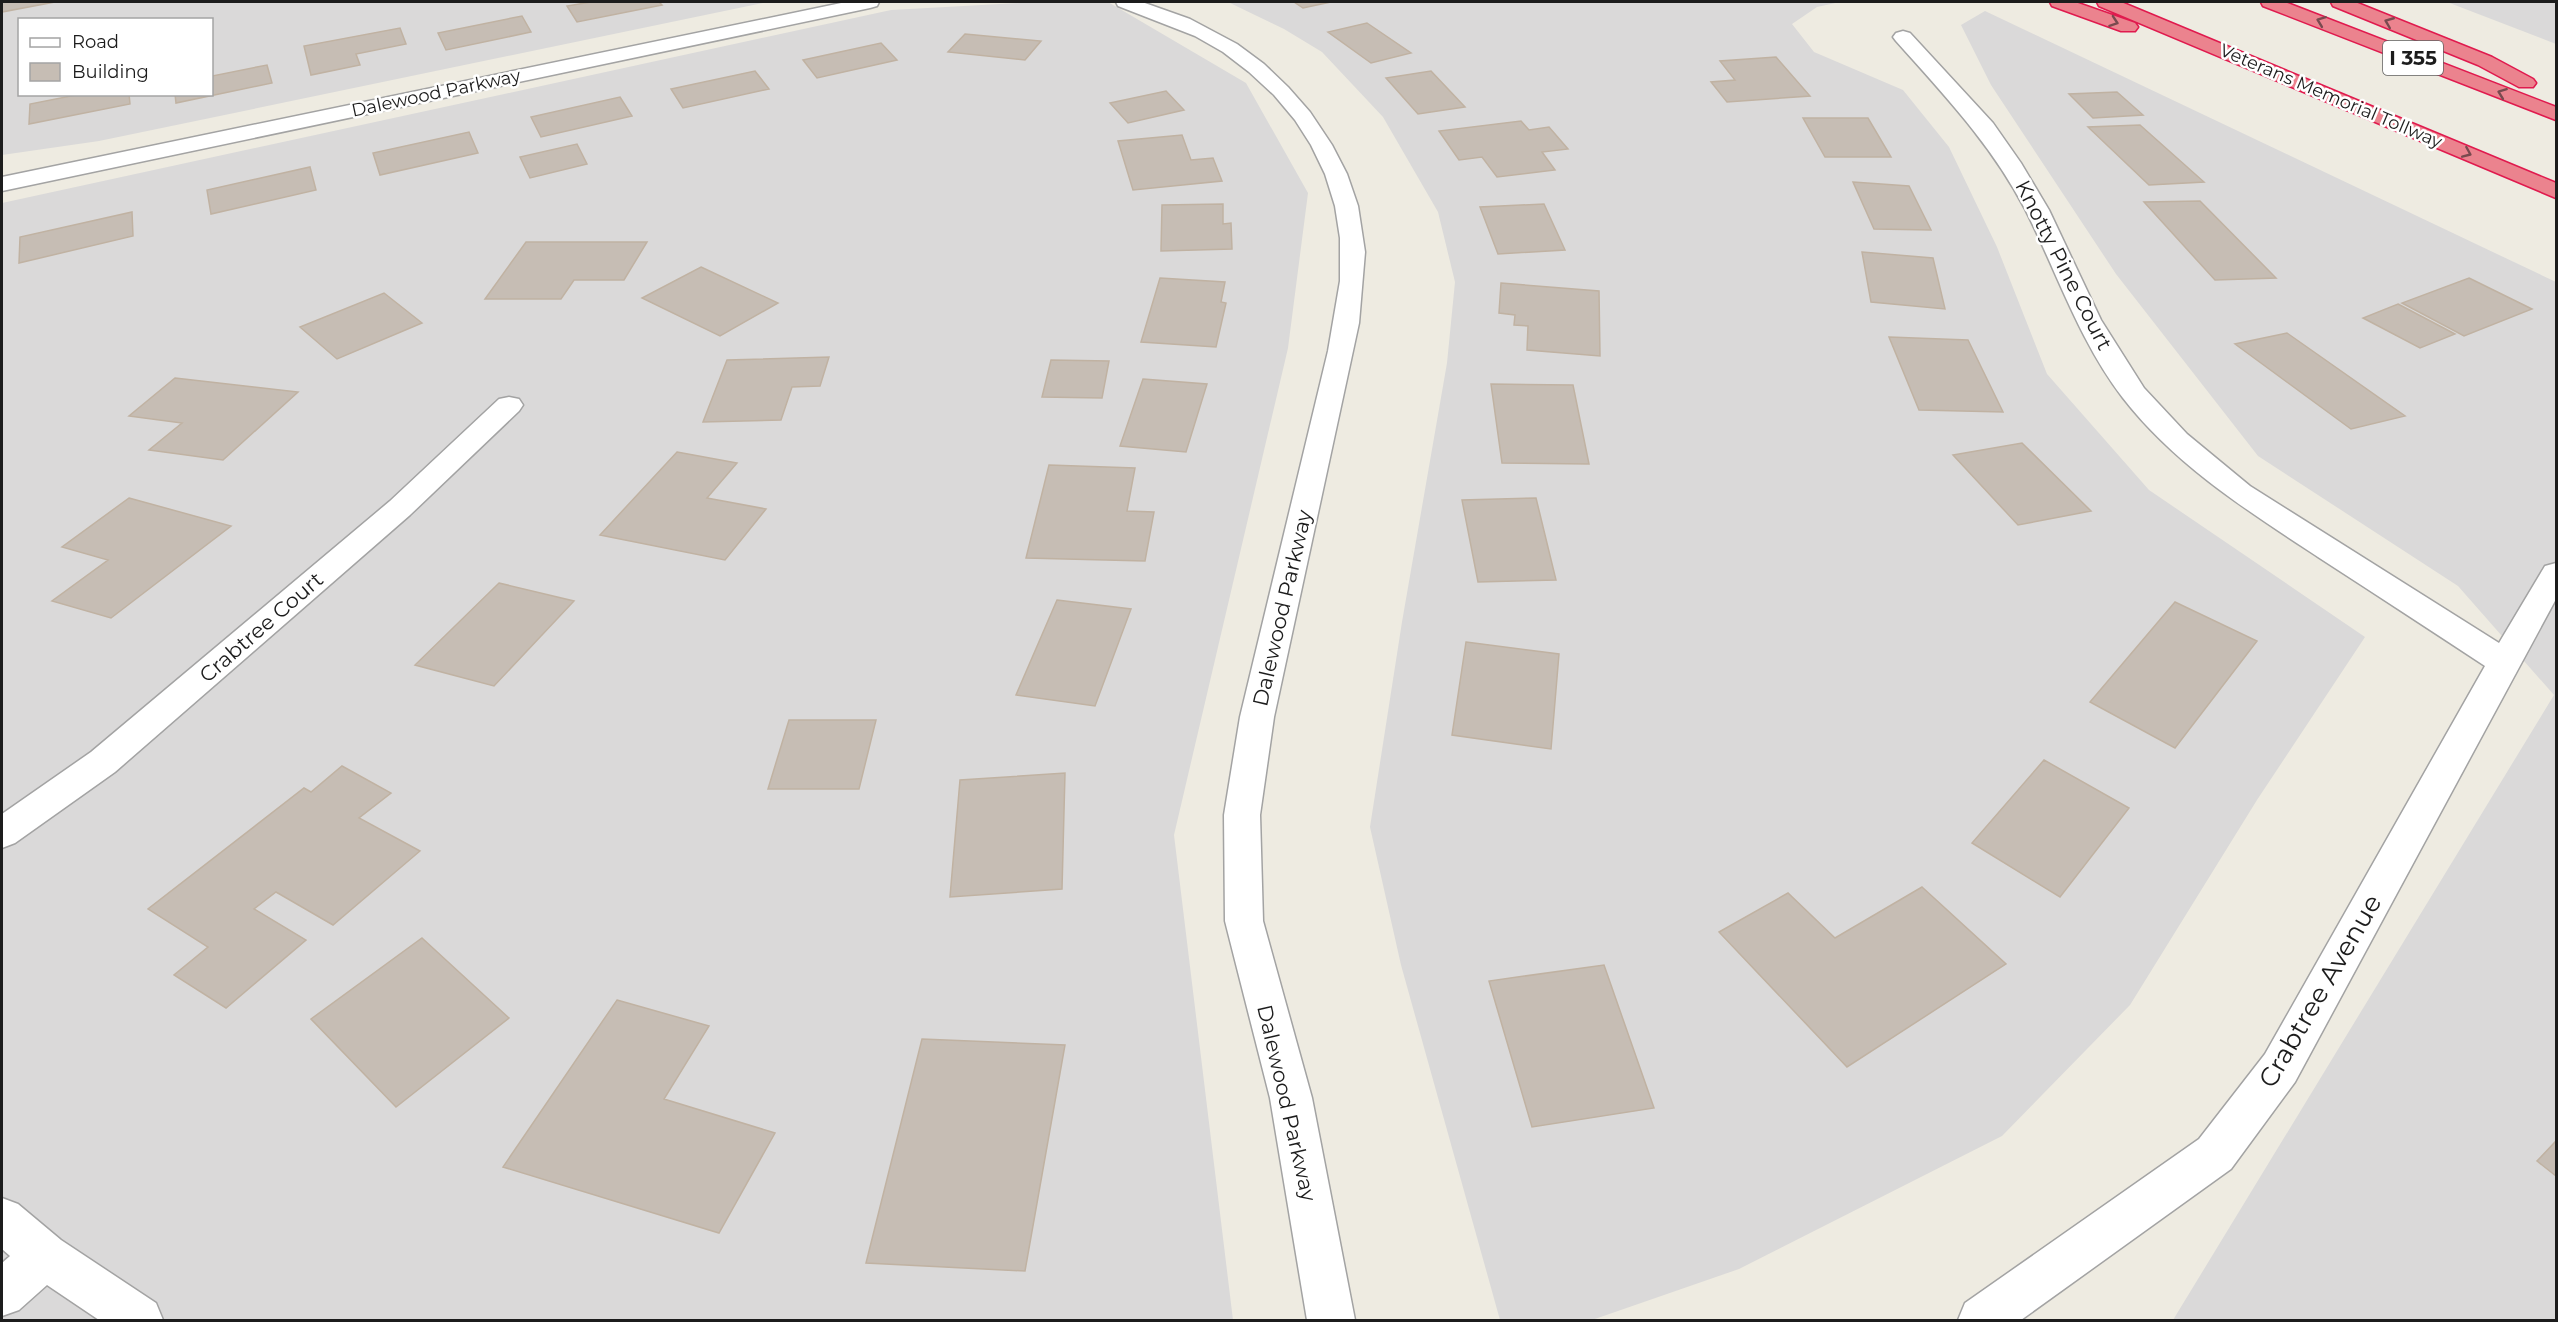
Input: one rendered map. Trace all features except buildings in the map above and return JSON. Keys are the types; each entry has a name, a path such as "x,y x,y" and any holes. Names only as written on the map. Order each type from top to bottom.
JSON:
{"highway":[{"path":"2059,2 2355,106"},
{"name":"Veterans Memorial Tollway","path":"2106,2 2556,191"},
{"name":"I 355","path":"2270,2 2556,114"},
{"path":"2340,2 2485,61 2556,99"}],"street":[{"name":"Dalewood Parkway","path":"2,184 870,2"},
{"name":"Dalewood Parkway","path":"1125,2 1203,32 1241,57 1291,103 1315,133 1330,160 1343,192 1352,237 1352,290 1341,351 1257,717 1242,815 1244,921 1291,1098 1331,1320"},
{"name":"Knotty Pine Court","path":"1903,37 1985,128 2013,168 2037,210 2088,320 2133,393 2178,440 2240,493 2504,662"},
{"name":"Crabtree Court","path":"2,833 103,762 400,508 508,405"},
{"name":"Crabtree Avenue","path":"1982,1320 2215,1154 2280,1068 2504,662 2556,573"},
{"path":"2,1220 45,1256 138,1320"},
{"path":"2,1293 45,1256"}],"shaded area":[{"path":"2,2 768,2 99,141 2,155"},
{"path":"1037,2 1108,2 1246,83 1308,193 1288,348 1174,835 1233,1320 2,1320 2,203 891,10"},
{"path":"1228,2 1840,2 1817,7 1792,24 1814,52 1903,90 1949,147 1997,247 2047,374 2149,490 2365,637 2257,800 2130,1005 2002,1136 1739,1269 1592,1320 1500,1320 1401,965 1370,827 1402,622 1447,363 1455,282 1438,212 1383,117 1322,52 1284,29"},
{"path":"2447,2 2556,2 2556,44"},
{"path":"1985,11 2556,282 2556,1320 2173,1320 2554,695 2458,586 2258,456 2116,274 1991,85 1961,25"}]}
